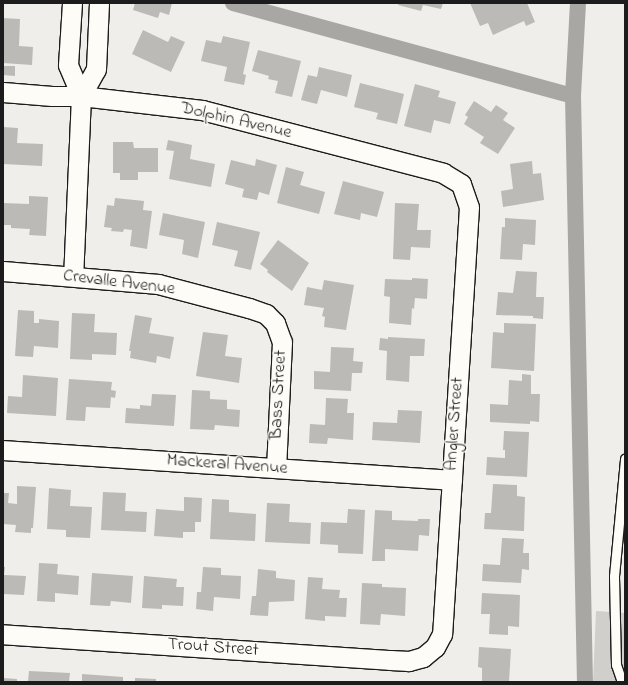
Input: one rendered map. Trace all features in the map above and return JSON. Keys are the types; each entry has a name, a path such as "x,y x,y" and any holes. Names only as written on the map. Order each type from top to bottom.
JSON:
{"street":[{"path":"72,3 68,65 81,96 73,276"},
{"path":"81,96 96,69 100,3"},
{"name":"Dolphin Avenue","path":"3,92 52,96 81,96 202,110 443,173 461,184"},
{"name":"Angler Street","path":"423,657 435,647 442,634 469,207 461,184"},
{"name":"Crevalle Avenue","path":"3,271 158,284 250,308 266,314 275,323"},
{"name":"Bass Street","path":"275,323 282,342 276,468"},
{"name":"Mackeral Avenue","path":"3,450 452,480"},
{"name":"Trout Street","path":"3,634 390,660 409,661 423,657"}],"lane":[{"path":"622,682 616,666 614,576 625,459"}],"shaded area":[{"path":"596,611 625,613 625,682 593,682"}],"building":[{"path":"135,3 172,3 169,15 160,12 158,18 133,10"},
{"path":"399,3 443,3 441,9 423,5 421,11 398,5"},
{"path":"470,3 527,3 535,22 526,26 524,21 493,35 488,23 480,26"},
{"path":"3,18 20,19 19,46 33,47 32,65 3,63"},
{"path":"143,30 168,42 171,36 185,42 171,72 132,54"},
{"path":"223,36 250,42 243,74 246,75 244,85 224,81 227,67 201,61 206,40 221,43"},
{"path":"258,50 301,61 292,97 275,93 278,81 268,79 269,76 252,71"},
{"path":"3,66 15,66 15,76 3,75"},
{"path":"319,67 352,75 347,97 321,90 317,104 301,100 308,75 317,77"},
{"path":"360,83 404,94 397,124 376,119 378,113 354,107"},
{"path":"415,84 440,91 438,97 456,102 450,124 434,120 431,133 404,126"},
{"path":"474,101 491,112 496,105 508,113 503,120 515,128 498,154 480,143 484,137 464,124 468,117 465,115"},
{"path":"3,127 18,128 17,143 43,144 42,166 3,164"},
{"path":"168,140 192,145 190,159 215,164 211,187 169,179 174,151 166,150"},
{"path":"113,142 133,142 134,148 158,148 158,172 138,172 138,180 120,180 120,173 113,173"},
{"path":"256,159 277,165 269,195 259,192 257,200 242,197 244,189 225,184 231,160 255,166"},
{"path":"532,161 533,174 541,173 544,200 503,207 501,191 513,189 510,164"},
{"path":"286,167 304,172 300,185 325,192 319,214 277,203"},
{"path":"343,181 384,192 377,217 361,213 360,220 334,214"},
{"path":"29,196 48,197 46,236 29,235 30,229 11,228 11,225 3,225 3,203 29,204"},
{"path":"115,198 144,201 143,210 152,211 147,249 130,246 132,230 124,229 123,232 111,231 112,228 104,227 107,205 114,206"},
{"path":"395,203 419,204 417,230 431,230 430,248 411,247 410,260 393,259"},
{"path":"163,213 205,222 198,258 182,254 184,240 159,235"},
{"path":"505,218 536,220 535,245 523,244 522,260 500,259 502,227 505,227"},
{"path":"217,222 260,232 251,270 234,266 238,251 212,245"},
{"path":"278,240 309,263 292,291 267,272 268,270 260,264"},
{"path":"516,271 537,272 536,297 544,297 543,319 533,318 533,316 496,315 498,292 513,293"},
{"path":"412,278 428,279 427,299 415,298 414,309 412,308 411,325 389,323 390,297 384,296 385,279 412,280"},
{"path":"324,280 354,285 346,330 324,327 325,317 322,316 324,308 304,305 307,287 322,290"},
{"path":"18,310 34,311 34,323 39,323 39,319 59,321 58,348 34,346 33,357 15,356"},
{"path":"72,313 95,314 94,332 117,333 116,355 92,354 92,360 70,359"},
{"path":"135,315 152,318 149,333 174,337 170,359 157,356 156,363 130,358 131,351 129,351"},
{"path":"504,323 536,324 534,371 491,368 493,332 504,333"},
{"path":"203,332 228,335 225,356 242,358 239,383 196,376"},
{"path":"388,337 425,339 424,356 410,356 409,382 386,380 387,351 379,350 380,338 388,339"},
{"path":"331,347 354,348 353,361 363,362 362,373 352,373 351,391 314,389 314,371 330,372"},
{"path":"522,374 531,375 531,394 540,394 539,422 530,421 530,424 490,422 490,404 508,405 509,380 522,381"},
{"path":"23,375 58,378 56,416 7,413 8,396 22,397"},
{"path":"69,379 112,382 111,390 116,391 115,398 111,397 110,408 86,407 85,421 66,420"},
{"path":"192,390 210,391 210,399 227,400 227,409 240,410 239,427 215,425 214,430 190,429"},
{"path":"152,394 176,395 174,426 125,423 126,408 140,409 140,405 151,406"},
{"path":"326,398 348,399 347,413 354,413 353,440 328,438 327,444 309,443 310,424 325,425"},
{"path":"398,410 422,411 420,443 372,440 373,422 397,423"},
{"path":"504,431 529,432 527,477 486,475 487,457 505,458 505,450 503,450"},
{"path":"493,484 517,485 517,496 525,497 524,531 484,529 485,513 491,513"},
{"path":"17,486 36,487 33,528 31,528 31,533 15,532 16,525 3,524 3,493 9,493 8,503 17,504"},
{"path":"49,488 71,490 70,506 92,507 90,538 66,537 66,530 47,529"},
{"path":"103,492 126,493 125,511 147,512 146,532 101,530"},
{"path":"184,497 202,498 201,522 195,522 195,532 183,532 183,538 154,536 156,509 184,511"},
{"path":"212,499 229,500 229,512 256,514 255,541 210,539"},
{"path":"267,503 290,504 289,522 311,523 310,544 265,542"},
{"path":"348,509 365,510 363,554 338,553 338,545 320,544 321,522 347,523"},
{"path":"375,510 392,511 392,520 418,521 418,519 430,519 429,536 419,535 418,551 385,549 385,561 372,561"},
{"path":"502,538 524,539 523,553 529,553 529,570 522,569 521,583 482,581 483,564 500,565"},
{"path":"39,563 58,564 57,574 79,576 78,595 55,593 55,602 37,601"},
{"path":"3,567 5,567 4,575 26,576 24,595 3,594"},
{"path":"203,567 221,568 221,575 241,576 240,599 214,597 213,611 196,609 197,592 201,592"},
{"path":"258,569 276,571 276,578 295,580 294,601 269,602 268,616 250,615 252,596 256,596"},
{"path":"92,573 133,576 131,603 111,601 110,606 90,605"},
{"path":"144,576 177,579 176,587 184,587 183,606 162,605 162,609 142,608"},
{"path":"308,577 323,578 322,589 340,590 339,598 347,598 346,617 325,616 325,621 305,619"},
{"path":"362,583 382,584 382,587 406,588 405,616 381,614 380,625 360,624"},
{"path":"482,593 520,595 519,627 508,626 508,635 489,634 490,614 481,614"},
{"path":"479,647 511,649 509,682 482,682 482,668 478,667"},
{"path":"29,671 70,673 69,682 28,682"},
{"path":"82,674 123,677 123,682 82,682"},
{"path":"3,678 17,679 17,682 3,682"},
{"path":"135,678 156,679 156,682 135,682"}],"waterway":[{"path":"233,3 573,96"},
{"path":"578,3 573,96 585,682"}]}
